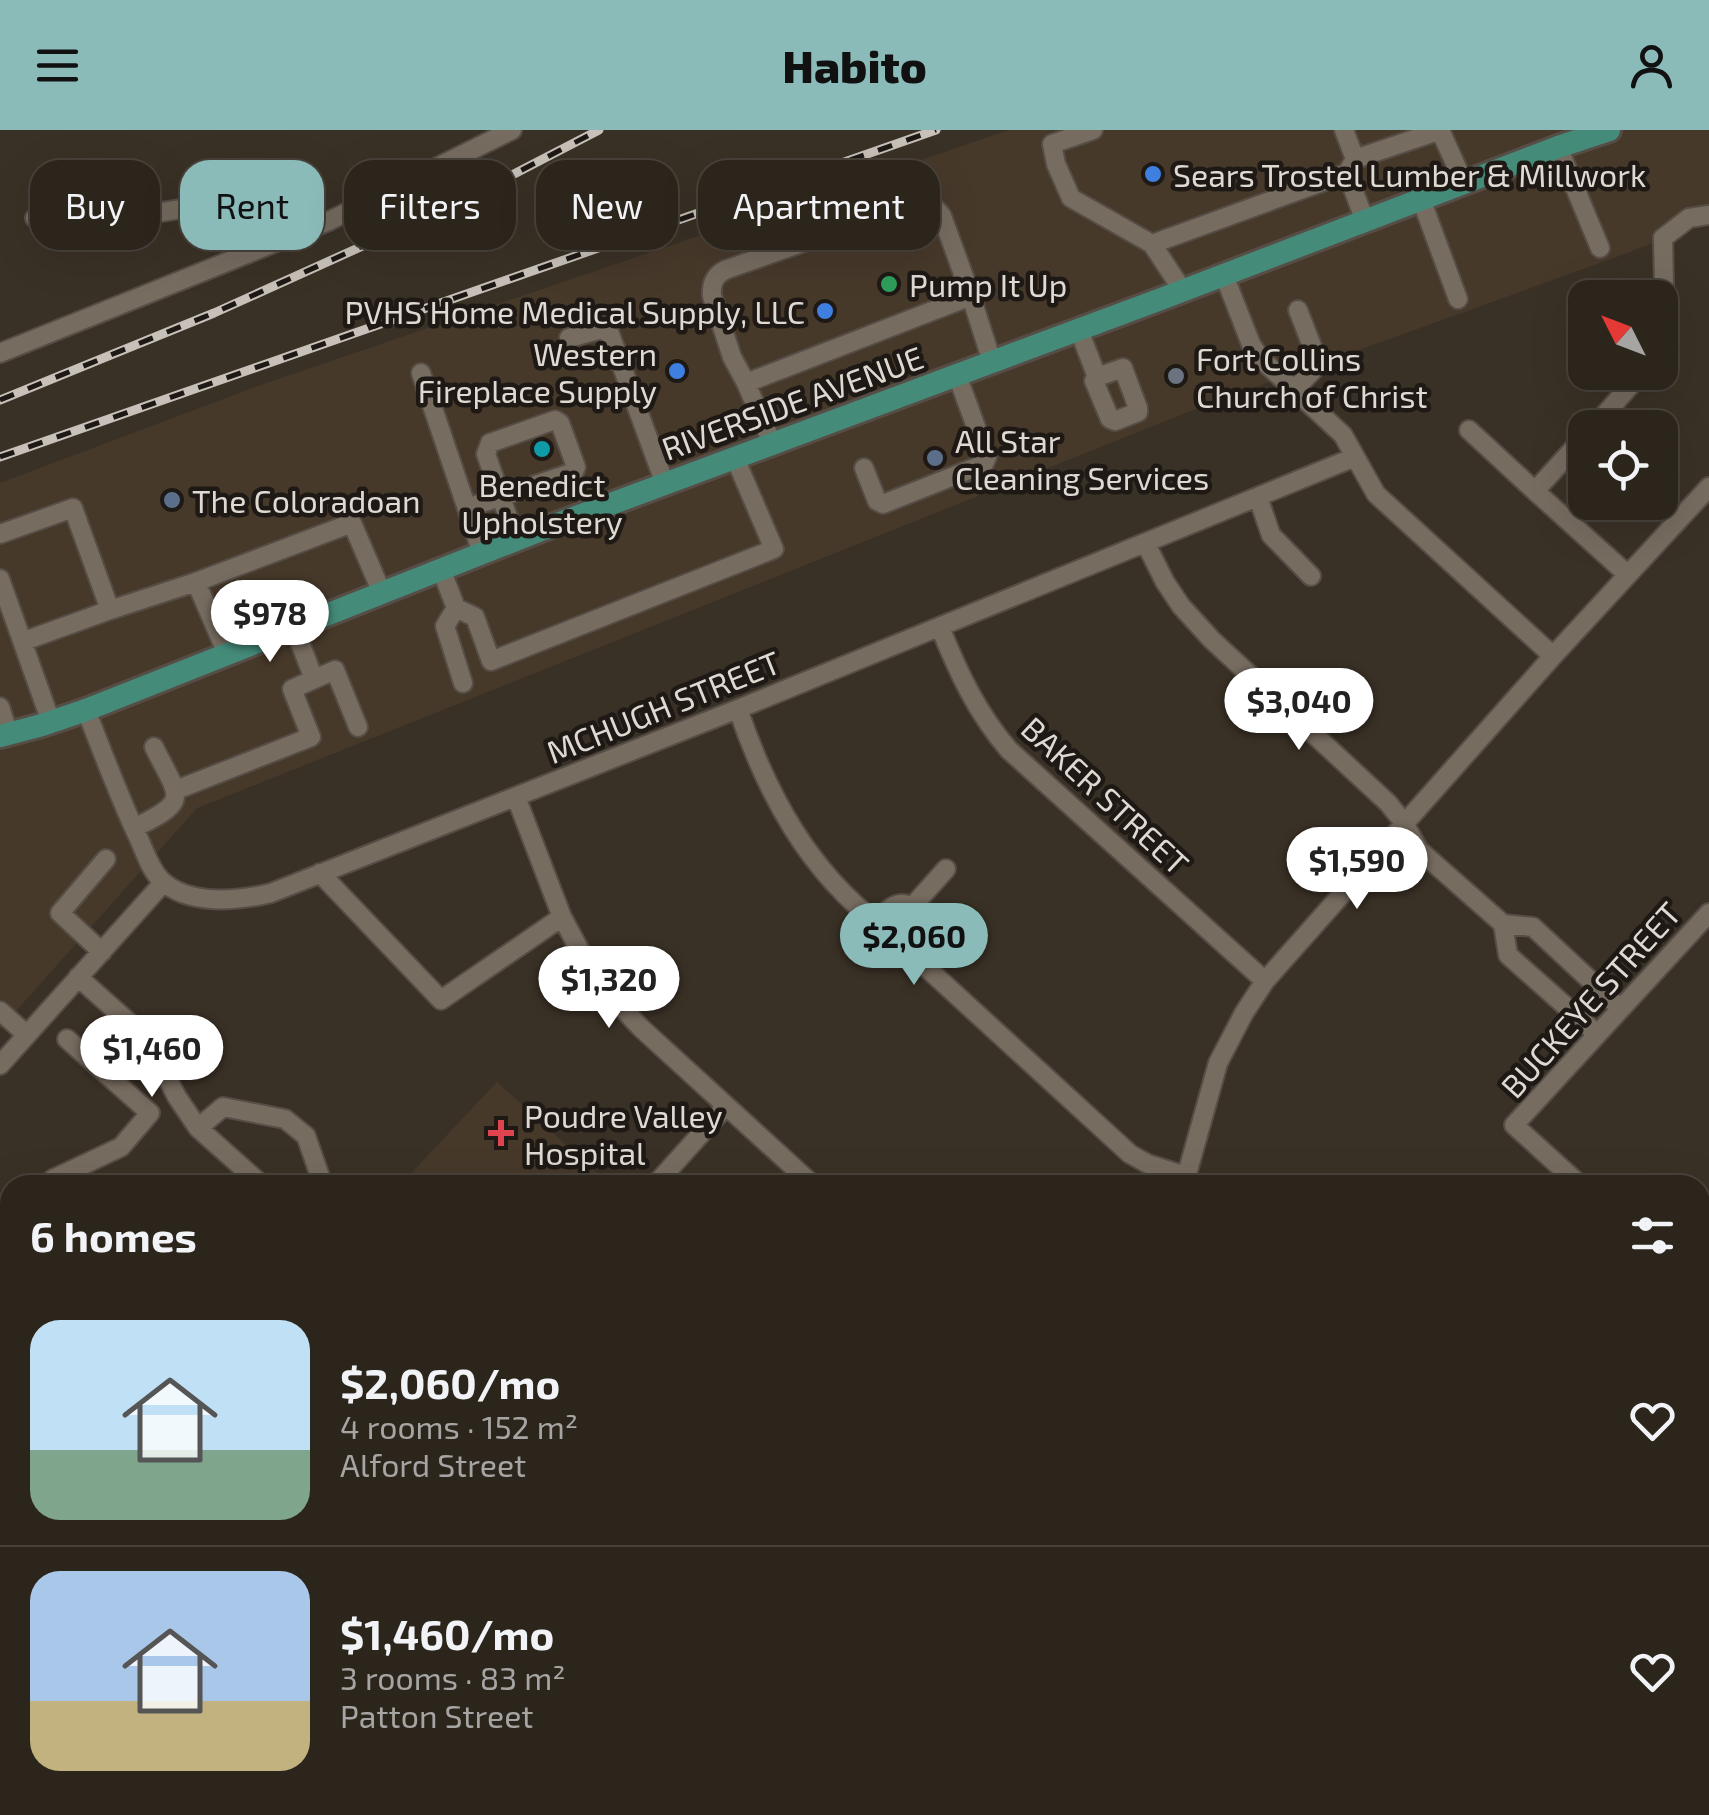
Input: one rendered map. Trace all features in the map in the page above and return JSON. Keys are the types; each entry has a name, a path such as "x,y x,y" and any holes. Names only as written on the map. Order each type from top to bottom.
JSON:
{"main road":[{"name":"RIVERSIDE AVENUE","path":"5,735 86,710 516,540 1079,330 1592,132"}],"street":[{"path":"324,223 512,130"},
{"path":"1093,130 1052,144 1056,164 1072,198 1152,244 1184,290"},
{"path":"1344,130 1365,221"},
{"path":"1152,244 1351,166 1403,136 1440,130 1464,183"},
{"path":"1558,147 1600,248"},
{"path":"1421,199 1458,299"},
{"path":"772,444 732,357 712,296 714,278 725,270 924,203 942,216 992,362"},
{"path":"1664,280 1663,238 1689,218 1709,215"},
{"path":"0,352 257,250"},
{"path":"1224,275 1260,358 1343,436 1376,494 1553,656"},
{"path":"746,383 971,296"},
{"path":"1294,390 1319,364 1298,310"},
{"path":"569,338 602,329 610,334 665,484"},
{"path":"1079,330 1097,377"},
{"path":"421,373 482,554"},
{"path":"864,468 878,501 883,504 984,464 987,456 957,375"},
{"path":"1609,410 1626,390"},
{"path":"466,508 500,496 574,472 576,467 560,423 554,420 490,442 486,454 500,496 516,540"},
{"path":"1469,430 1628,575"},
{"path":"1535,492 1568,455"},
{"name":"MCHUGH STREET","path":"163,882 210,900 272,893 738,709 1355,457"},
{"path":"440,570 456,608 475,617 491,661 774,548 736,458"},
{"path":"1186,1175 1218,1064 1244,1013 1266,981 1709,486"},
{"path":"1258,498 1271,535 1311,576"},
{"path":"0,534 73,508 110,610"},
{"path":"24,642 352,523 382,593"},
{"path":"1146,544 1181,606 1212,640 1388,803 1419,850 1503,924 1533,926 1620,1008"},
{"path":"0,579 51,722"},
{"path":"196,582 227,654"},
{"path":"456,608 445,626 464,684"},
{"name":"BAKER STREET","path":"940,627 976,706 1009,750 1266,981"},
{"path":"294,628 314,679"},
{"path":"176,790 311,736 292,689 335,670 358,726"},
{"path":"0,706 5,735"},
{"path":"738,709 752,750 791,828 842,893 1130,1154 1173,1175"},
{"path":"1,1061 163,882 153,870 134,828 86,710"},
{"path":"134,828 169,809 176,799 176,790 154,747"},
{"path":"516,797 562,917 585,960 624,1012 802,1175"},
{"path":"102,952 60,912 106,859"},
{"path":"912,907 946,869"},
{"path":"320,873 441,1000 562,917"},
{"path":"876,922 896,904 912,907 916,921 900,943"},
{"name":"BUCKEYE STREET","path":"1569,1175 1514,1125 1708,917"},
{"path":"1503,924 1508,955 1597,1034"},
{"path":"78,977 142,1034 198,1128 251,1175"},
{"path":"0,1011 28,1035"},
{"path":"67,1039 150,1113"},
{"path":"61,1175 120,1147 150,1113 176,1096"},
{"path":"665,1175 726,1106"},
{"path":"198,1128 223,1107 285,1119 306,1136 320,1175"}],"shaded area":[{"path":"1009,130 1709,130 1709,221 1198,408 197,808 0,1029 0,483 258,386 657,250 678,250 678,243 698,236 698,250 940,250 940,160 921,160"},
{"name":"Poudre Valley Hospital","path":"497,1082 599,1175 409,1175"}],"railway":[{"path":"0,400 214,313 458,203 599,130"},
{"path":"0,457 936,130"}],"place":[{"name":"Sears Trostel Lumber & Millwork","path":"1153,174"},
{"name":"Pump It Up","path":"889,284"},
{"name":"PVHS Home Medical Supply, LLC","path":"825,311"},
{"name":"Western Fireplace Supply","path":"677,371"},
{"name":"Fort Collins Church of Christ","path":"1176,376"},
{"name":"Benedict Upholstery","path":"542,449"},
{"name":"All Star Cleaning Services","path":"935,458"},
{"name":"The Coloradoan","path":"172,500"},
{"name":"Poudre Valley Hospital","path":"501,1133"}]}
